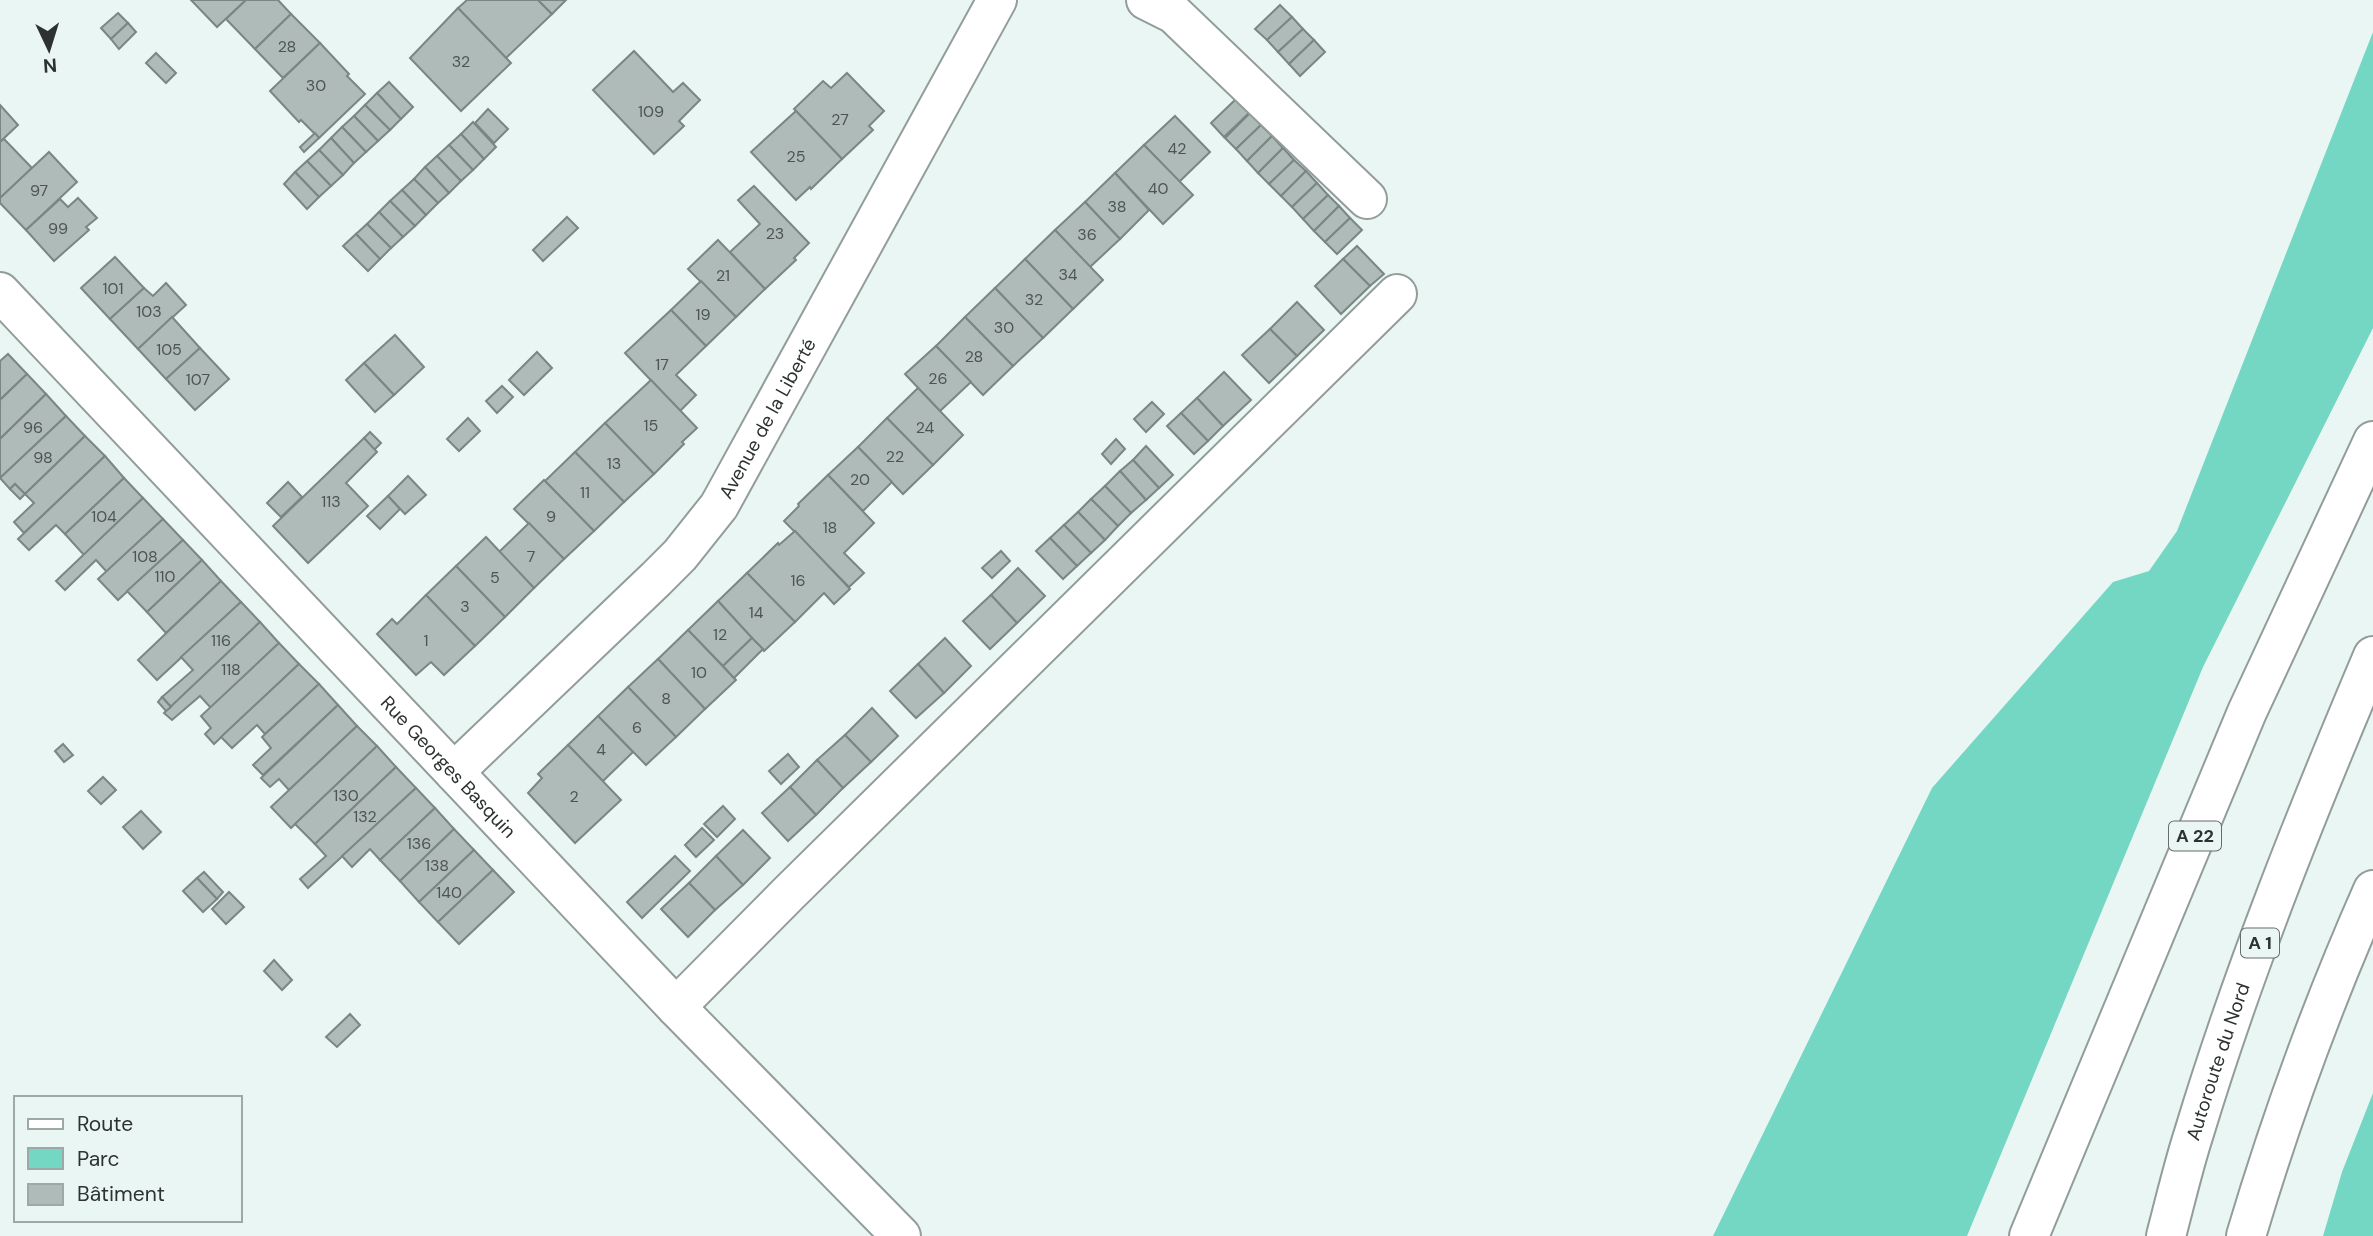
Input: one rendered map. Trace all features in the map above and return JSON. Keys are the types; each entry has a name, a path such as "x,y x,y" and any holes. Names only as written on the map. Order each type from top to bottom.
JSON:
{"main road":[{"name":"Avenue de la Liberté","path":"454,772 680,555 719,506 996,0"},
{"path":"1146,0 1174,14 1367,199"},
{"name":"Rue Georges Basquin","path":"0,292 676,1007 901,1236"},
{"path":"676,1007 1397,294"},
{"name":"A 22","path":"2029,1236 2248,712 2373,441"},
{"name":"Autoroute du Nord","path":"2166,1236 2194,1133 2232,1017 2323,775 2373,656"},
{"path":"2246,1236 2269,1158 2318,1019 2373,890"}],"green space":[{"path":"2373,32 2373,328 2203,667 1967,1236 1713,1236 1932,788 2113,582 2149,571 2177,531"},
{"path":"2373,1093 2373,1236 2323,1236 2342,1172"}],"building":[{"path":"191,0 246,0 217,27"},
{"path":"246,0 278,0 291,14 255,49 226,19"},
{"path":"467,0 538,0 552,14 506,58 458,8"},
{"path":"538,0 566,0 552,14"},
{"path":"1280,5 1292,17 1267,40 1255,29"},
{"path":"458,8 511,63 461,111 410,58"},
{"path":"118,13 128,23 111,39 101,28"},
{"path":"291,14 320,43 283,78 255,49"},
{"path":"1292,17 1303,29 1278,52 1267,40"},
{"path":"128,23 136,32 119,49 111,39"},
{"path":"1303,29 1314,40 1289,64 1278,52"},
{"path":"1314,40 1325,52 1300,76 1289,64"},
{"path":"320,43 365,94 319,138 301,120 299,122 270,91"},
{"path":"634,51 673,92 683,83 700,100 679,121 684,126 654,154 593,90"},
{"path":"156,53 176,73 166,83 146,63"},
{"path":"847,73 884,111 869,126 873,130 842,159 794,109 823,81 831,88"},
{"path":"389,82 413,107 401,119 377,93"},
{"path":"377,93 401,119 390,130 365,105"},
{"path":"1236,99 1249,113 1224,137 1211,123"},
{"path":"0,105 18,125 0,142"},
{"path":"365,105 390,130 378,141 354,116"},
{"path":"488,109 508,129 494,143 475,123"},
{"path":"796,111 842,159 796,200 751,152"},
{"path":"1250,113 1261,125 1236,149 1225,138"},
{"path":"354,116 378,141 366,152 342,127"},
{"path":"1175,116 1210,152 1179,182 1144,145"},
{"path":"473,122 496,147 484,159 461,134"},
{"path":"1261,125 1272,136 1247,161 1236,149"},
{"path":"342,127 366,152 354,163 331,138"},
{"path":"315,133 319,138 304,152 300,147"},
{"path":"461,134 484,159 473,170 449,145"},
{"path":"1272,136 1283,148 1258,173 1247,161"},
{"path":"331,138 354,163 343,175 319,150"},
{"path":"4,139 32,168 0,198 0,142"},
{"path":"449,145 473,170 461,181 437,156"},
{"path":"1144,145 1193,195 1163,224 1115,173"},
{"path":"1283,148 1294,160 1269,184 1258,173"},
{"path":"319,150 343,175 331,186 307,161"},
{"path":"49,152 77,182 26,230 0,203 0,198"},
{"path":"437,156 461,181 449,193 425,167"},
{"path":"1294,160 1306,171 1281,196 1269,184"},
{"path":"307,161 331,186 319,197 295,172"},
{"path":"425,167 449,193 438,203 414,179"},
{"path":"1306,171 1317,183 1292,207 1281,196"},
{"path":"295,172 319,197 307,209 284,184"},
{"path":"1115,173 1149,210 1120,239 1085,202"},
{"path":"414,179 438,203 426,215 402,190"},
{"path":"1317,183 1328,195 1303,219 1292,207"},
{"path":"754,186 809,243 794,258 796,260 765,289 730,252 760,224 738,200"},
{"path":"402,190 426,215 415,226 390,201"},
{"path":"1328,195 1339,206 1314,231 1303,219"},
{"path":"78,198 97,218 86,227 89,230 54,261 26,230 60,199 68,207"},
{"path":"390,201 415,226 403,237 379,212"},
{"path":"1085,202 1120,239 1090,267 1055,230"},
{"path":"1339,206 1350,218 1325,242 1314,231"},
{"path":"379,212 403,237 391,248 367,224"},
{"path":"567,217 578,228 543,261 533,250"},
{"path":"1350,218 1362,230 1337,254 1325,242"},
{"path":"367,224 391,248 380,259 356,234"},
{"path":"1055,230 1103,280 1073,309 1025,259"},
{"path":"356,234 380,259 368,271 343,246"},
{"path":"718,240 765,289 736,317 688,269"},
{"path":"1357,246 1384,274 1370,286 1343,259"},
{"path":"115,257 144,288 110,319 81,288"},
{"path":"1025,259 1073,309 1043,338 995,288"},
{"path":"1343,259 1370,286 1341,314 1315,286"},
{"path":"701,281 736,317 706,346 671,310"},
{"path":"166,283 186,305 138,349 110,319 144,288 153,296"},
{"path":"995,288 1043,338 1013,366 965,317"},
{"path":"1297,302 1324,330 1297,356 1270,329"},
{"path":"671,310 706,346 676,375 696,395 680,411 625,353"},
{"path":"172,317 200,348 166,379 138,349"},
{"path":"965,317 1013,366 983,395 936,346"},
{"path":"1270,329 1297,356 1269,383 1242,355"},
{"path":"395,335 424,367 394,395 364,363"},
{"path":"936,346 971,382 940,411 905,374"},
{"path":"200,348 229,379 195,410 166,379"},
{"path":"537,352 552,368 524,395 509,380"},
{"path":"8,354 27,374 0,400 0,361"},
{"path":"364,363 394,395 375,412 346,380"},
{"path":"1224,372 1251,400 1223,426 1197,398"},
{"path":"27,374 46,394 0,439 0,400"},
{"path":"651,380 697,428 654,474 605,423"},
{"path":"502,386 513,397 497,413 486,401"},
{"path":"918,388 963,435 933,465 887,418"},
{"path":"46,394 66,416 0,478 0,439"},
{"path":"1197,398 1223,426 1208,441 1181,413"},
{"path":"1152,402 1164,414 1146,432 1134,419"},
{"path":"1181,413 1208,441 1194,454 1167,426"},
{"path":"66,416 85,436 25,494 15,484 10,489 0,478"},
{"path":"468,418 480,431 459,451 447,439"},
{"path":"887,418 933,465 903,494 858,447"},
{"path":"605,423 654,474 624,502 575,452"},
{"path":"370,432 381,443 374,450 364,438"},
{"path":"85,436 105,456 24,533 14,522 34,503 25,494"},
{"path":"364,438 377,452 346,483 368,506 308,563 273,526"},
{"path":"1116,439 1125,449 1111,464 1102,454"},
{"path":"1146,446 1173,475 1159,488 1133,460"},
{"path":"858,447 892,482 863,511 828,475"},
{"path":"575,452 624,502 594,531 545,481"},
{"path":"105,456 124,478 65,534 56,525 29,550 18,539"},
{"path":"1133,460 1159,488 1146,500 1120,471"},
{"path":"1120,471 1146,500 1131,513 1105,486"},
{"path":"828,475 874,523 844,553 864,573 849,587 784,521"},
{"path":"408,476 426,495 405,514 388,496"},
{"path":"124,478 143,498 84,555 65,534"},
{"path":"544,480 594,531 564,559 514,509"},
{"path":"288,482 302,497 281,517 267,503"},
{"path":"15,484 25,494 20,499 10,489"},
{"path":"1105,486 1131,513 1118,526 1091,499"},
{"path":"388,496 400,509 380,529 367,516"},
{"path":"143,498 163,519 107,572 96,560 65,590 56,581"},
{"path":"1091,499 1118,526 1105,540 1078,512"},
{"path":"1078,512 1105,540 1091,553 1064,525"},
{"path":"163,519 183,540 118,600 98,579"},
{"path":"529,523 564,559 534,588 499,552"},
{"path":"1064,525 1091,553 1077,566 1050,538"},
{"path":"795,531 850,589 834,604 824,593 795,622 747,573 778,543 779,545"},
{"path":"486,537 534,588 505,617 456,566"},
{"path":"1050,538 1077,566 1063,579 1036,551"},
{"path":"183,540 202,560 147,612 127,591"},
{"path":"1001,551 1010,561 992,578 982,568"},
{"path":"202,560 221,581 166,633 147,612"},
{"path":"456,566 505,617 475,646 426,595"},
{"path":"1018,568 1045,596 1017,623 991,595"},
{"path":"747,573 795,622 764,651 718,601"},
{"path":"221,581 241,602 157,680 138,660"},
{"path":"426,595 475,646 444,675 431,662 416,675 377,634 392,619 397,624"},
{"path":"991,595 1017,623 990,649 963,621"},
{"path":"718,601 752,638 723,666 688,630"},
{"path":"241,602 260,622 171,707 162,697 193,670 181,657"},
{"path":"260,622 279,643 211,708 200,696 172,720 164,713"},
{"path":"688,630 736,680 705,709 658,659"},
{"path":"752,638 763,649 734,678 723,666"},
{"path":"945,638 971,666 944,693 918,664"},
{"path":"279,643 299,664 214,744 205,734 211,728 201,716"},
{"path":"658,659 705,709 676,737 628,687"},
{"path":"299,664 319,684 265,734 257,725 232,748 221,737"},
{"path":"918,664 944,693 916,718 890,691"},
{"path":"319,684 338,705 263,775 253,765 271,748 262,737"},
{"path":"628,687 676,737 646,765 598,716"},
{"path":"162,697 171,707 166,711 158,702"},
{"path":"338,705 357,726 289,790 279,779 270,787 261,778"},
{"path":"872,708 898,736 871,762 845,735"},
{"path":"598,716 633,752 603,781 568,745"},
{"path":"357,726 377,746 291,828 271,807"},
{"path":"845,735 871,762 843,788 817,760"},
{"path":"63,744 73,755 64,762 55,751"},
{"path":"568,745 621,800 575,843 528,793 542,778 538,774"},
{"path":"377,746 396,767 315,844 295,824"},
{"path":"788,754 799,767 781,784 769,771"},
{"path":"817,760 843,788 816,815 790,787"},
{"path":"396,767 416,788 308,888 300,879 326,856 315,844"},
{"path":"103,777 116,790 101,804 88,791"},
{"path":"790,787 816,815 788,841 762,813"},
{"path":"416,788 435,808 380,860 370,849 352,867 342,856"},
{"path":"723,806 735,819 717,837 704,824"},
{"path":"435,808 454,829 400,881 380,860"},
{"path":"141,811 161,832 143,849 123,827"},
{"path":"702,828 714,840 696,857 685,845"},
{"path":"454,829 474,850 419,902 400,881"},
{"path":"743,830 770,858 743,885 716,856"},
{"path":"474,850 493,870 438,922 419,902"},
{"path":"675,856 690,871 642,918 627,902"},
{"path":"716,856 743,885 715,910 689,883"},
{"path":"493,870 514,892 459,944 438,922"},
{"path":"204,872 223,892 217,899 197,878"},
{"path":"197,878 217,899 203,912 183,891"},
{"path":"689,883 715,910 688,937 661,909"},
{"path":"229,892 244,907 226,924 212,909"},
{"path":"274,960 292,980 282,990 264,971"},
{"path":"350,1014 360,1025 337,1047 326,1037"}]}
